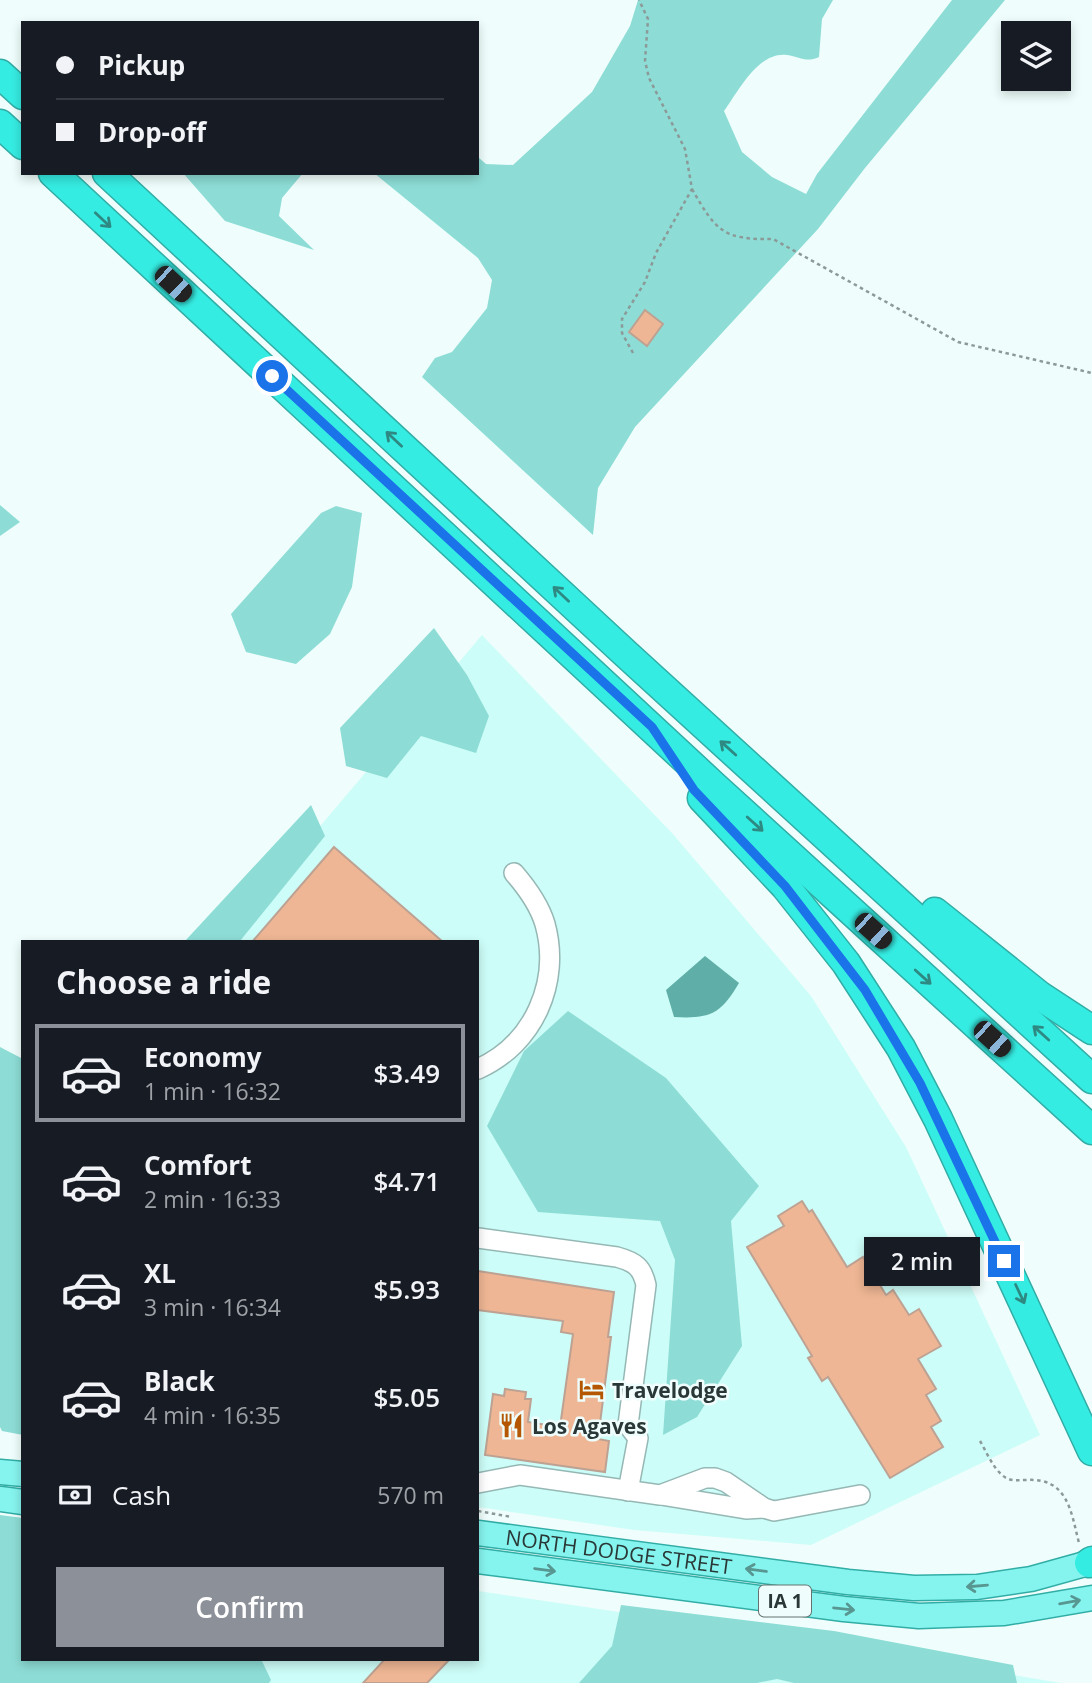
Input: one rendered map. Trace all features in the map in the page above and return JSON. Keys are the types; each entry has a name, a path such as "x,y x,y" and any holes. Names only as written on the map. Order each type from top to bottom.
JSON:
{"highway":[{"path":"0,74 21,93"},
{"path":"0,124 21,143"},
{"path":"55,175 1092,1130"},
{"path":"109,175 819,831 1092,1079"},
{"path":"652,727 694,790 785,886 846,963 901,1048 939,1119 1092,1451"},
{"path":"819,831 888,875 1040,996 1092,1030"}],"main road":[{"path":"0,1472 21,1475"},
{"path":"0,1499 21,1502"},
{"name":"NORTH DODGE STREET","path":"479,1533 848,1582 914,1588 990,1585 1031,1579 1089,1560"},
{"name":"NORTH DODGE STREET","path":"479,1561 844,1609 919,1616 1004,1613 1092,1598"}],"lane":[{"path":"479,1068 498,1058 522,1036 543,1000 548,980 549,943 545,922 528,889 514,873"},
{"path":"479,1238 617,1257 632,1261 642,1271 646,1285 628,1425 638,1438 628,1491"},
{"path":"479,1483 520,1475 660,1495 705,1478 715,1478 726,1482 764,1508 774,1511 860,1495"}],"path":[{"path":"639,0 648,19 645,61 649,78 685,149 692,189 705,212 723,233 744,240 773,239 958,342 1092,373"},
{"path":"633,353 622,333 622,319 645,282 656,253 692,189"},
{"path":"980,1441 1001,1474 1014,1482 1027,1479 1049,1481 1067,1498 1089,1560"},
{"path":"479,1511 514,1517"}],"shaded area":[{"path":"638,0 833,0 822,19 819,57 807,60 777,55 767,59 750,74 724,111 742,152 772,177 806,194 817,174 952,0 1005,0 865,168 818,229 635,427 598,488 593,535 422,377 435,358 452,352 487,308 492,280 478,258 376,175 479,175 479,158 486,164 513,165 592,92 630,26"},
{"path":"185,175 301,175 282,198 279,216 314,250 225,221"},
{"path":"0,505 20,522 0,536"},
{"path":"336,506 362,513 352,587 330,634 296,664 246,652 231,614 321,513"},
{"path":"434,628 467,675 489,716 476,753 421,736 387,778 346,766 340,728"},
{"path":"482,635 672,833 811,996 906,1147 1040,1435 811,1545 634,1530 479,1507 479,940 224,940"},
{"path":"311,805 325,836 241,940 186,940"},
{"path":"705,956 739,983 726,1002 713,1012 697,1017 674,1017 666,990"},
{"path":"568,1011 666,1078 759,1186 731,1221 742,1346 697,1417 663,1435 675,1260 660,1221 538,1212 487,1126 524,1051"},
{"path":"0,1047 21,1058 21,1435 2,1431"},
{"path":"0,1515 21,1518 21,1661 262,1661 271,1680 269,1683 0,1683"},
{"path":"479,1591 774,1635 1061,1683 101,1683 85,1661 479,1661"},
{"path":"621,1605 834,1631 1013,1665 1017,1683 794,1683 777,1679 757,1683 579,1683 612,1646"}],"building":[{"path":"645,310 663,324 647,346 629,332"},
{"path":"334,847 441,940 254,940"},
{"path":"802,1201 809,1212 812,1210 847,1267 863,1257 886,1295 893,1290 909,1315 919,1309 941,1346 918,1359 936,1389 926,1395 941,1421 931,1427 943,1447 890,1478 828,1377 822,1381 808,1358 812,1356 747,1247 784,1226 778,1216"},
{"path":"479,1271 614,1292 598,1439 609,1441 605,1472 485,1455 493,1394 504,1396 505,1389 526,1392 525,1399 531,1399 528,1422 560,1427 573,1334 561,1332 563,1321 479,1310"},
{"path":"383,1661 448,1661 427,1683 363,1683"}],"place":[{"name":"Travelodge","path":"592,1390"},
{"name":"Los Agaves","path":"512,1426"}],"route":[{"path":"272,376 652,727 694,790 785,886 846,963 901,1048 939,1119 1004,1261"}]}
